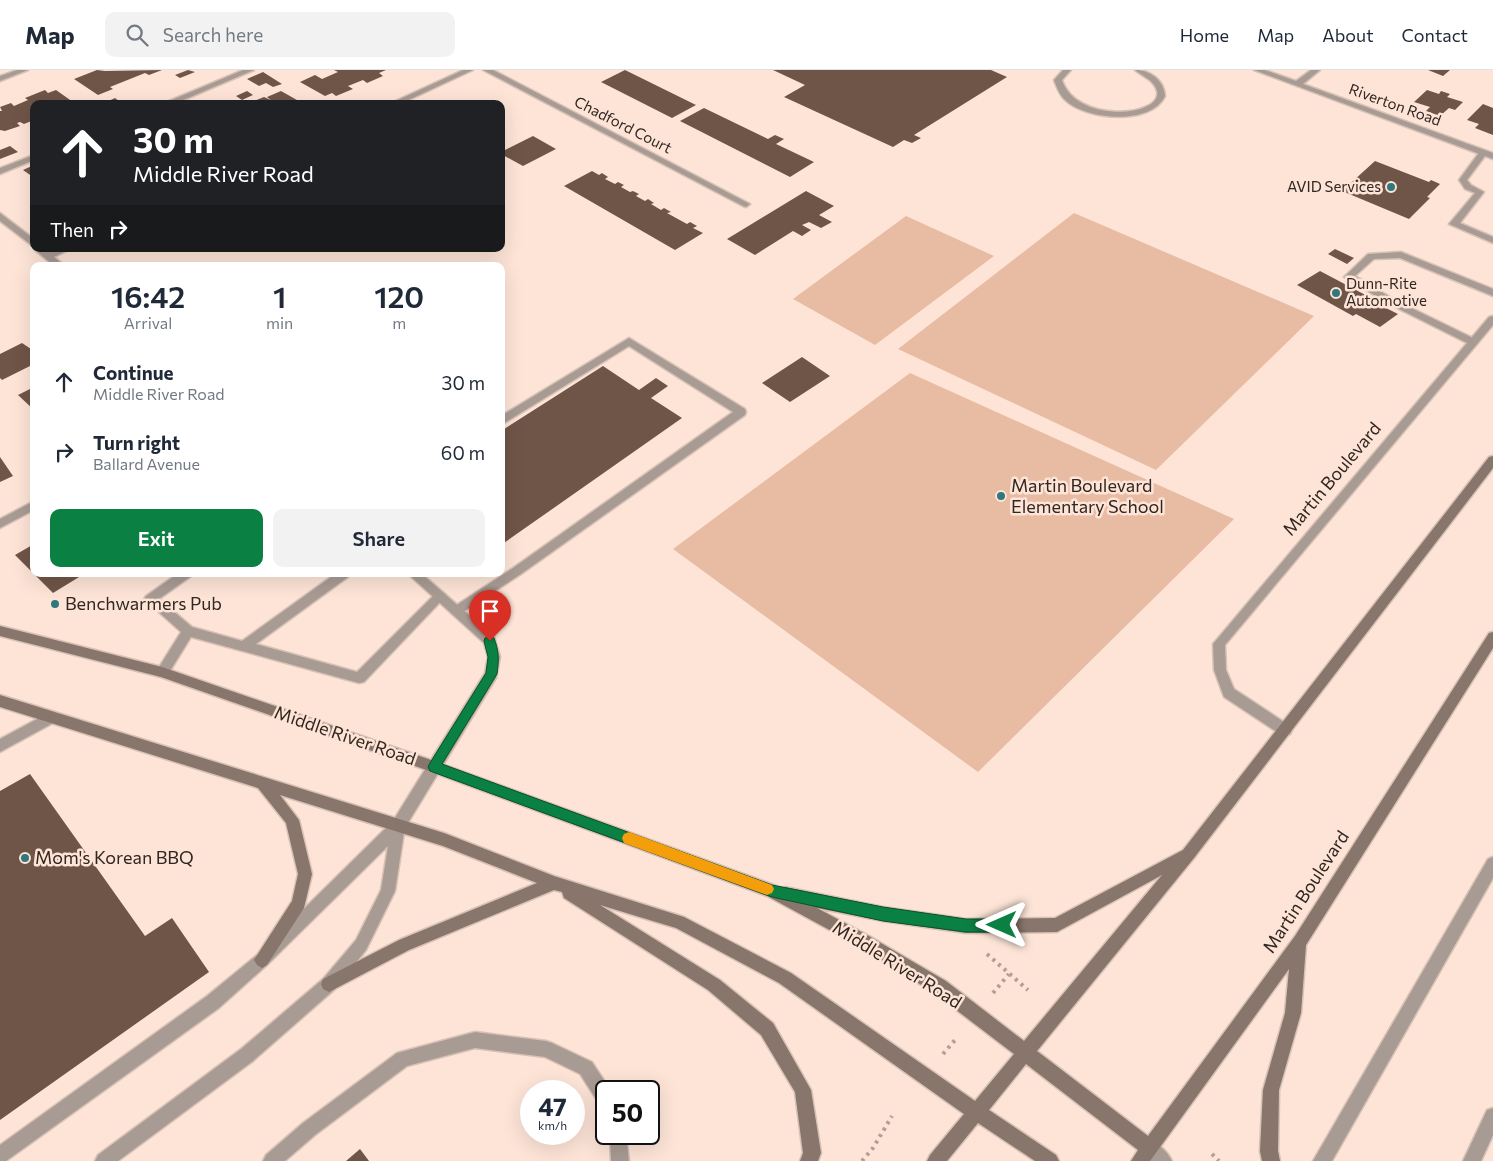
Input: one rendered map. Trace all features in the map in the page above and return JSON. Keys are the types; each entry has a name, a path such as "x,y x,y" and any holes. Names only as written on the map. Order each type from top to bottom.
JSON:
{"street":[{"path":"0,79 24,70"},
{"path":"176,100 250,70"},
{"path":"402,100 469,70"},
{"name":"Chadford Court","path":"487,70 746,204"},
{"path":"1067,70 1058,80 1059,89 1066,97 1092,110 1127,113 1143,111 1154,106 1161,98 1162,90 1158,82 1139,70"},
{"name":"Riverton Road","path":"1258,70 1493,156"},
{"path":"1297,84 1316,70"},
{"path":"1484,152 1463,180 1468,187 1480,192 1454,224 1493,240"},
{"path":"0,170 30,159"},
{"path":"0,216 30,241"},
{"path":"43,252 55,262"},
{"path":"48,256 58,252"},
{"path":"1473,342 1392,302 1349,278 1371,256 1401,255 1493,293"},
{"name":"Martin Boulevard","path":"1285,730 1229,693 1220,670 1218,644 1493,319"},
{"path":"456,611 517,571 741,412 629,341 505,418"},
{"path":"936,1161 1189,853 1493,460"},
{"path":"0,524 30,507"},
{"path":"182,577 150,599 188,631 359,678 440,596"},
{"path":"244,646 340,577"},
{"path":"0,1155 213,1002 262,960 398,826 491,674 494,657 490,641 418,577"},
{"path":"162,672 188,631"},
{"name":"Middle River Road","path":"0,632 162,672 434,767 772,891 864,941 940,987 1024,1052 1144,1155 1163,1161"},
{"name":"Martin Boulevard","path":"1144,1155 1300,941 1493,637"},
{"path":"0,701 444,840 554,884 679,922 776,974 924,1077 1050,1161"},
{"path":"0,746 50,718"},
{"path":"262,960 299,903 305,874 292,820 263,784"},
{"path":"104,1161 247,1055 329,984 361,945 388,891 398,826"},
{"path":"772,891 883,914 966,926 1057,925 1189,853"},
{"path":"1322,1161 1493,864"},
{"path":"329,984 404,945 554,884"},
{"path":"554,884 714,985 767,1029 803,1090 812,1153 809,1161"},
{"path":"1271,1161 1269,1151 1271,1090 1293,1012 1300,941"},
{"path":"272,1161 309,1129 402,1058 475,1040 546,1048 586,1068 595,1082"},
{"path":"1472,1161 1493,1116"},
{"path":"619,1145 620,1161"}],"path":[{"path":"981,948 1028,990"},
{"path":"988,1000 1009,974"},
{"path":"939,1059 954,1040"},
{"path":"862,1161 873,1148 892,1116"},
{"path":"1212,1154 1219,1161"}],"shaded area":[{"path":"1074,213 1314,316 1156,470 898,349"},
{"path":"906,216 994,256 875,345 793,299"},
{"path":"910,373 1234,519 978,772 673,549"}],"building":[{"path":"97,70 162,70 149,75 145,73 110,87 113,89 98,95 74,79"},
{"path":"188,70 195,72 180,78 175,75"},
{"path":"334,70 386,70 379,73 383,76 367,83 363,80 348,86 353,89 336,96 332,93 325,96 300,82 315,75 322,79 338,72"},
{"path":"625,70 696,105 672,118 601,82"},
{"path":"773,70 991,70 1007,77 914,135 921,138 912,143 904,140 893,147 784,97 805,85"},
{"path":"1428,70 1450,70 1443,76"},
{"path":"263,72 282,84 273,87 266,83 259,86 247,79"},
{"path":"45,90 48,93 56,90 70,100 30,100 30,122 24,124 17,123 20,126 5,131 0,130 0,111 2,111 0,107 11,103 14,106 28,100 25,98"},
{"path":"1427,90 1439,94 1441,91 1450,94 1447,97 1463,102 1455,110 1449,108 1440,116 1426,111 1430,107 1414,102"},
{"path":"247,91 253,95 242,100 236,96"},
{"path":"281,91 297,100 271,100 267,97"},
{"path":"264,97 271,100 257,100"},
{"path":"1483,104 1493,108 1493,135 1475,128 1479,124 1467,120"},
{"path":"704,108 768,139 775,135 784,139 776,144 814,162 790,177 680,121"},
{"path":"533,136 556,149 523,166 505,156 505,150"},
{"path":"10,146 18,152 0,159 0,150"},
{"name":"AVID Services","path":"1375,161 1429,182 1431,180 1440,184 1427,197 1430,198 1409,219 1342,191"},
{"path":"30,167 30,175 23,170"},
{"path":"592,171 599,175 602,173 608,177 605,179 615,184 618,182 624,185 621,187 639,194 636,196 645,201 648,199 654,203 651,204 661,210 664,208 671,212 667,213 687,224 690,222 697,226 693,228 703,233 675,250 564,186"},
{"path":"806,191 834,206 819,215 832,222 821,228 809,222 802,225 811,230 802,236 793,231 755,255 727,239"},
{"path":"1335,249 1354,258 1347,264 1328,254"},
{"name":"Dunn-Rite Automotive","path":"1320,271 1398,314 1380,327 1356,314 1353,316 1297,285"},
{"path":"22,343 30,348 30,366 2,380 0,378 0,354"},
{"path":"802,357 830,376 790,402 762,383"},
{"path":"603,366 639,390 656,378 668,386 651,398 682,418 505,542 505,428"},
{"path":"30,389 30,406 18,395"},
{"path":"0,457 13,476 0,482"},
{"path":"30,546 30,570 15,555"},
{"path":"37,577 79,577 53,593"},
{"path":"30,774 145,936 172,918 209,972 0,1120 0,791"},
{"path":"360,1149 369,1161 346,1161"}],"slow traffic":[{"path":"629,838 767,889"}],"place":[{"name":"AVID Services","path":"1391,187"},
{"name":"Dunn-Rite Automotive","path":"1336,293"},
{"name":"Martin Boulevard Elementary School","path":"1001,496"},
{"name":"Benchwarmers Pub","path":"55,604"},
{"name":"Mom's Korean BBQ","path":"25,858"}],"route":[{"path":"490,641 494,657 491,674 434,767 772,891 883,914 966,926 1002,925"}]}
